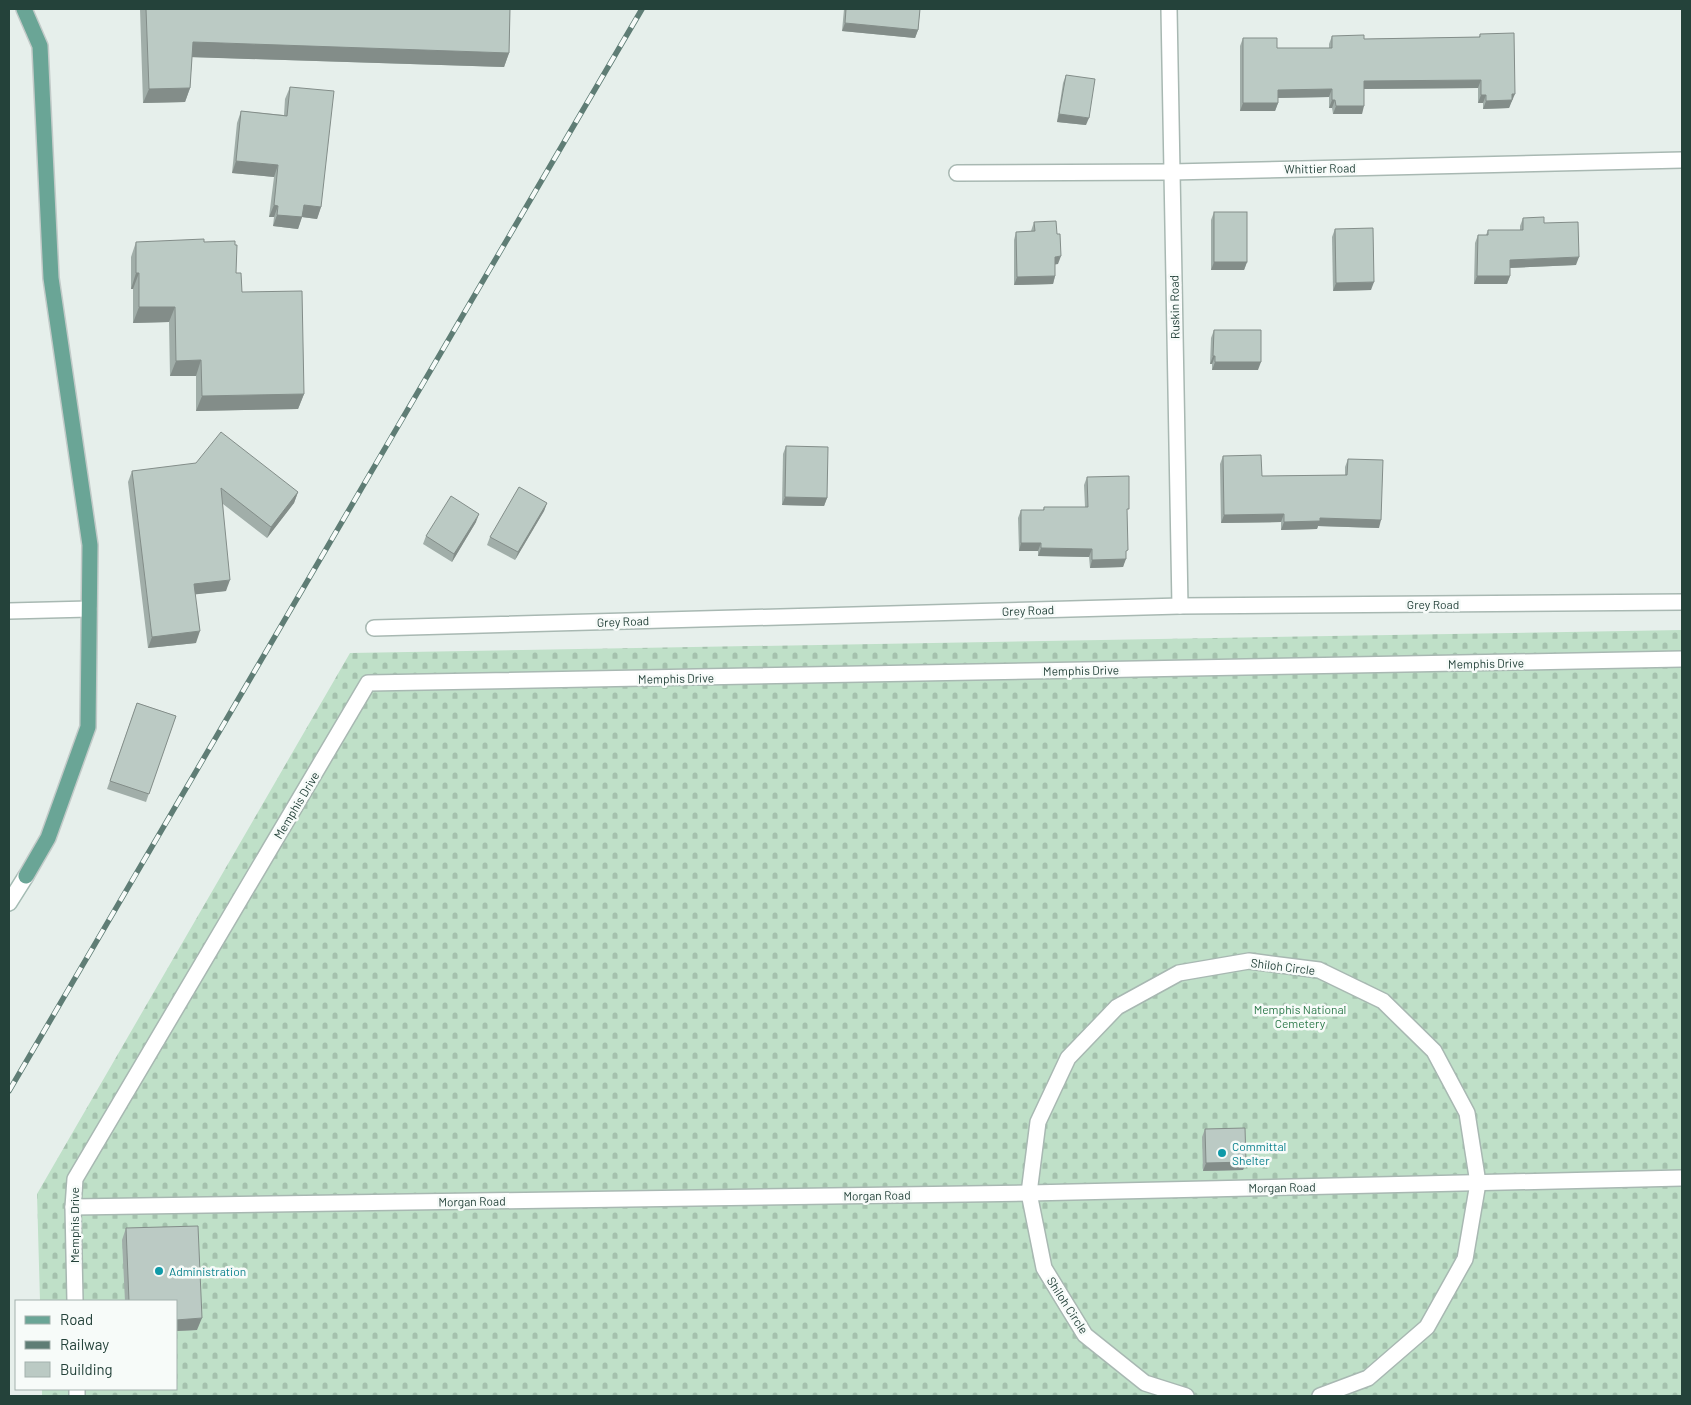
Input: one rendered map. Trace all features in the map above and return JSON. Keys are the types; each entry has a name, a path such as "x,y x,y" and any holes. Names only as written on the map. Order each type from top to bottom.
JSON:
{"main road":[{"path":"24,9 40,46 51,278 90,545 88,727 48,838 26,876"}],"street":[{"name":"Ruskin Road","path":"1169,9 1180,606"},
{"name":"Whittier Road","path":"957,173 1171,172 1682,160"},
{"name":"Grey Road","path":"374,628 1180,606 1682,602"},
{"path":"9,611 89,609"},
{"name":"Memphis Drive","path":"75,1300 72,1207 75,1179 368,683 1682,659"},
{"path":"9,903 26,876"},
{"name":"Shiloh Circle","path":"1186,1396 1145,1382 1085,1334 1044,1268 1029,1193 1038,1122 1068,1058 1117,1007 1179,973 1249,961 1320,970 1383,1001 1434,1051 1467,1113 1478,1183 1465,1259 1427,1327 1368,1378 1320,1396"},
{"name":"Morgan Road","path":"72,1207 1029,1193 1682,1178"}],"green space":[{"name":"Memphis National Cemetery","path":"1682,630 1682,1396 42,1396 42,1390 178,1390 178,1300 40,1300 37,1194 350,653"}],"building":[{"path":"146,9 510,9 509,53 193,42 190,88 149,89"},
{"path":"846,9 920,9 918,30 845,23"},
{"path":"1514,33 1515,94 1512,94 1512,100 1486,101 1486,95 1481,95 1481,80 1364,81 1364,106 1336,106 1335,100 1332,100 1332,89 1278,90 1278,103 1243,103 1243,38 1277,38 1277,48 1332,48 1332,36 1364,35 1364,39 1480,37 1480,34"},
{"path":"1066,75 1095,79 1089,118 1059,114"},
{"path":"290,87 334,91 321,207 304,205 302,217 277,215 278,206 274,205 278,165 236,161 241,111 287,116"},
{"path":"1214,212 1247,212 1247,262 1214,262"},
{"path":"1544,217 1544,223 1578,222 1579,257 1510,260 1510,276 1477,276 1478,235 1488,235 1488,230 1523,230 1523,218"},
{"path":"1056,221 1057,234 1060,234 1061,256 1055,257 1055,276 1017,277 1016,232 1035,231 1034,222"},
{"path":"1373,228 1374,282 1336,283 1335,229"},
{"path":"204,239 204,242 235,241 235,245 237,245 236,273 241,273 242,292 302,291 304,394 202,396 201,360 176,361 175,307 139,307 139,273 136,273 136,242"},
{"path":"1214,330 1261,330 1261,362 1215,362 1215,356 1213,356"},
{"path":"221,432 298,492 271,527 221,488 230,580 194,584 200,631 152,637 132,471 196,463"},
{"path":"786,446 828,447 827,498 785,497"},
{"path":"1261,455 1262,476 1347,475 1348,459 1383,460 1381,520 1320,518 1320,521 1284,522 1284,514 1224,515 1223,456"},
{"path":"1129,476 1129,509 1127,509 1128,550 1126,551 1126,559 1092,560 1092,549 1041,548 1041,543 1021,543 1021,510 1044,510 1044,507 1088,507 1087,477"},
{"path":"519,487 547,503 518,552 490,537"},
{"path":"451,496 479,514 454,554 426,536"},
{"path":"137,703 176,716 149,794 110,781"},
{"name":"Committal Shelter","path":"1245,1128 1246,1162 1206,1163 1205,1129"},
{"name":"Administration","path":"198,1226 202,1318 178,1320 178,1300 129,1300 126,1228"}],"railway":[{"path":"9,1091 642,9"}],"place":[{"name":"Committal Shelter","path":"1222,1153"},
{"name":"Administration","path":"159,1271"}]}
